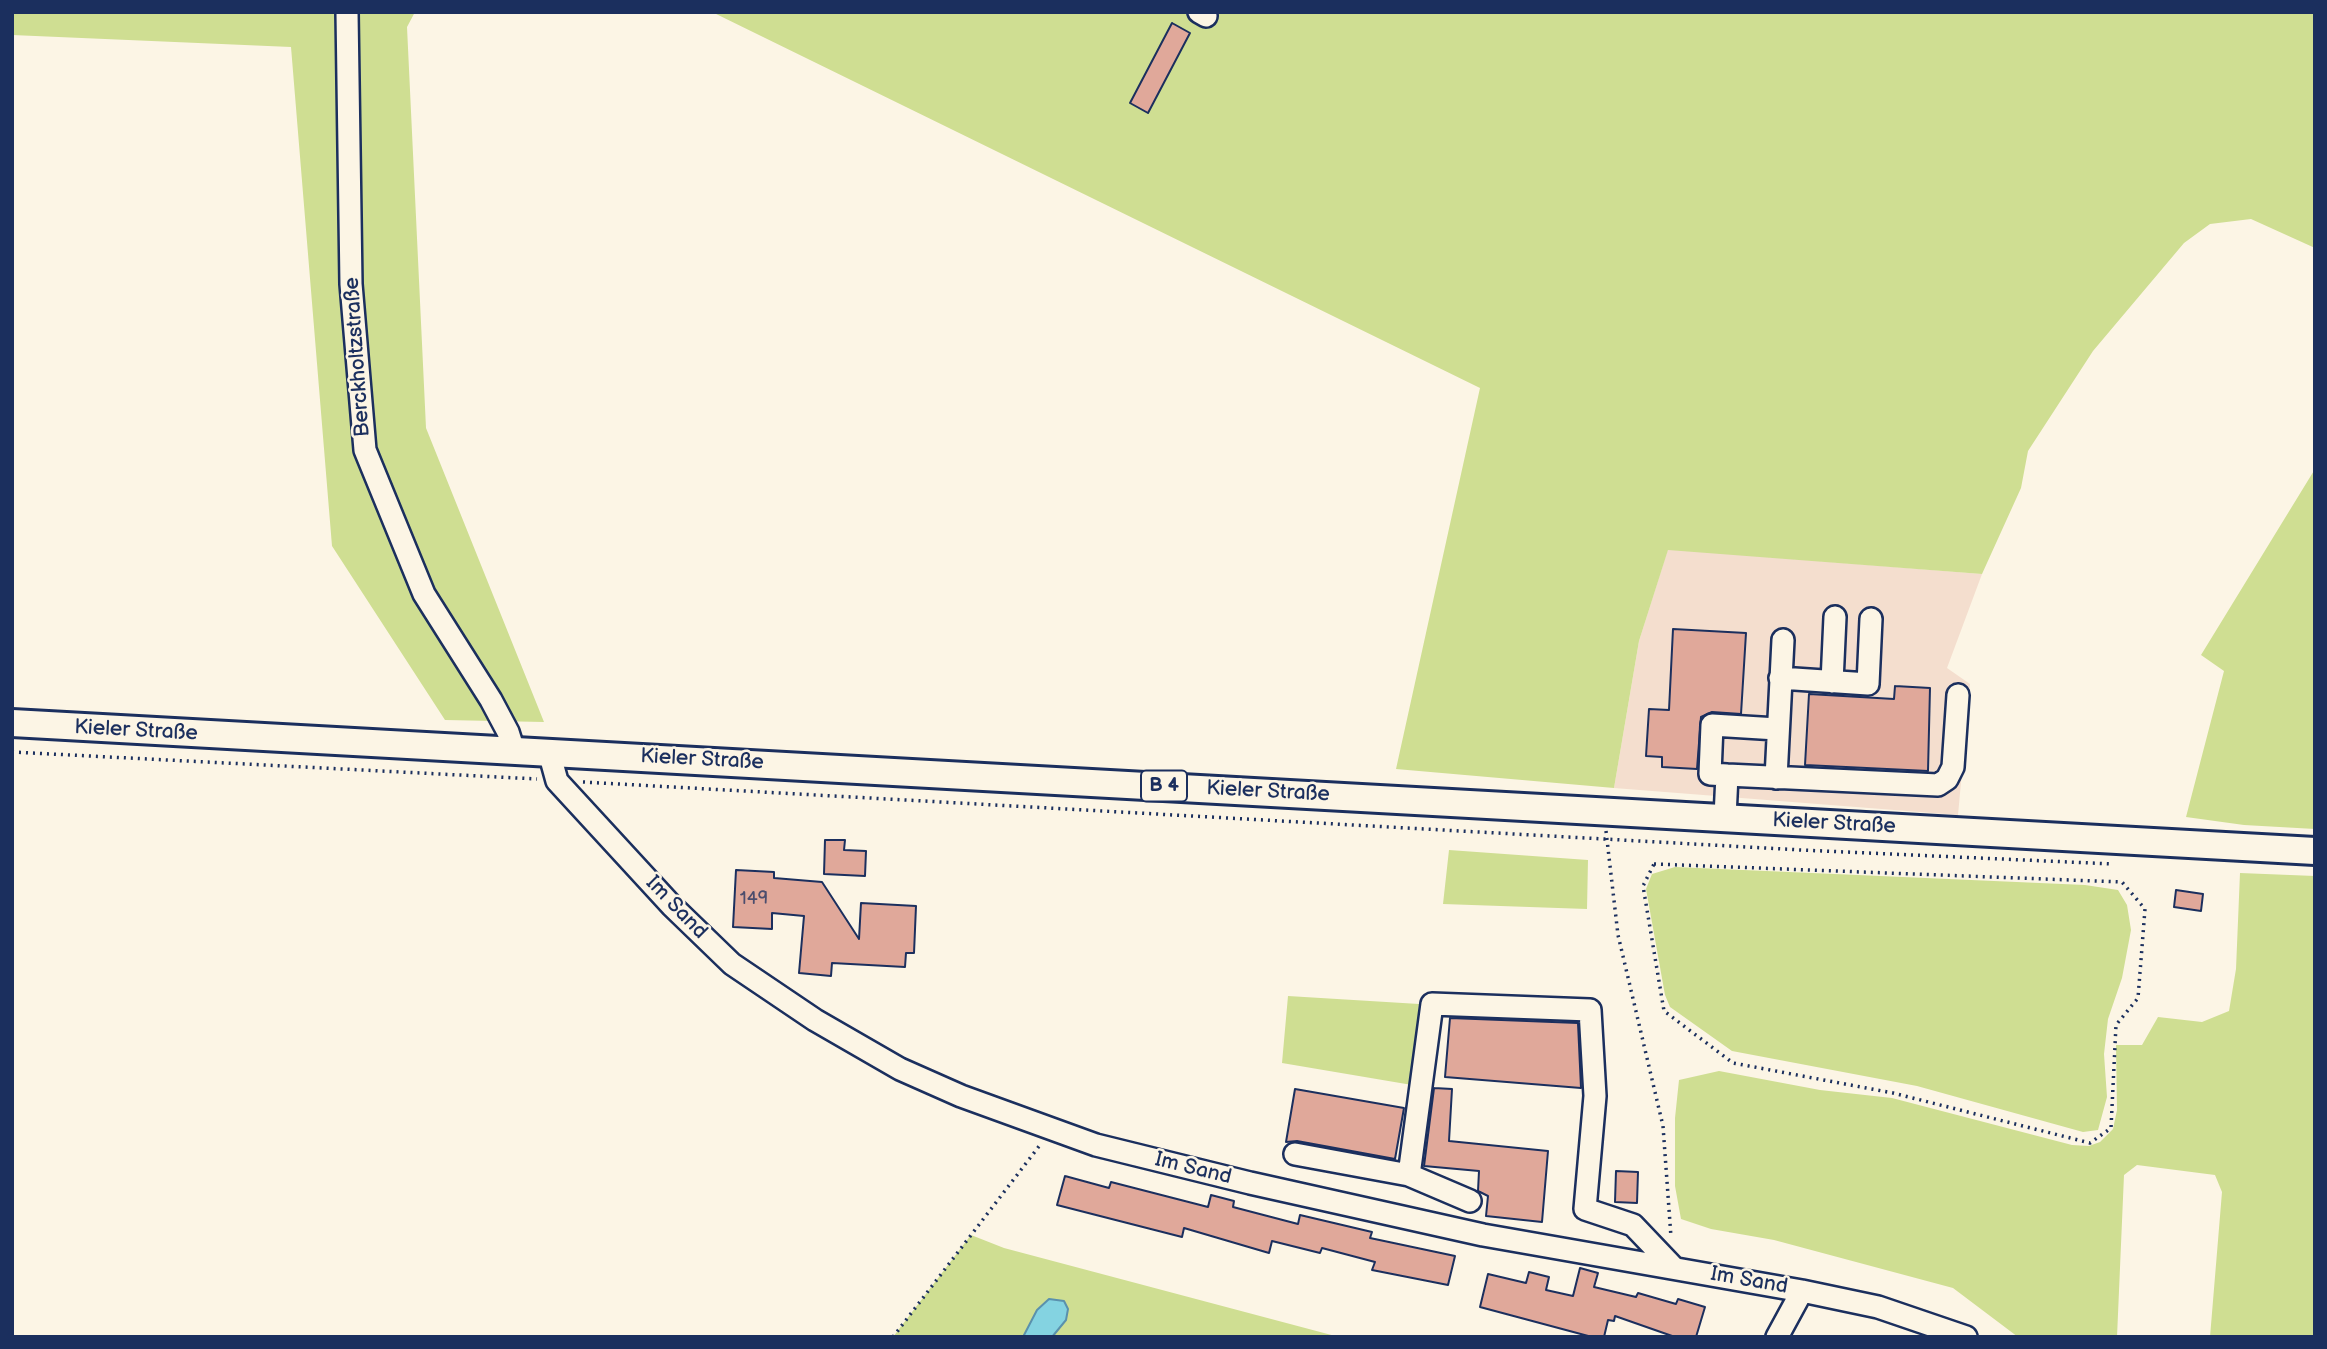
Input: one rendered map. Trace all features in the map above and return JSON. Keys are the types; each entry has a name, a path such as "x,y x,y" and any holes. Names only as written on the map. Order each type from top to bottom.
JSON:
{"main road":[{"name":"Kieler Straße","path":"12,723 2315,851"}],"street":[{"name":"Berckholtzstraße","path":"346,12 351,284 365,450 425,594 491,700 508,732 514,751"},
{"path":"1832,682 1835,617"},
{"path":"1780,678 1868,684 1871,618"},
{"path":"1776,778 1783,640"},
{"path":"1777,729 1712,726 1710,774 1938,785 1947,779 1953,767 1958,695"},
{"name":"Im Sand","path":"549,752 557,781 672,906 732,964 815,1020 900,1069 961,1096 1096,1145 1250,1183 1483,1235 1673,1267 1878,1307 1966,1337"},
{"path":"1725,817 1727,775"},
{"path":"1409,1175 1432,1004 1590,1010 1595,1096 1585,1209 1633,1225 1673,1267"},
{"path":"1295,1154 1409,1175 1471,1201"},
{"path":"1777,1337 1802,1291"}],"path":[{"path":"12,752 1606,839 2118,864"},
{"path":"1606,811 1606,839 1618,935 1663,1126 1673,1267"},
{"path":"1654,864 2122,882 2145,909 2138,998 2116,1025 2111,1128 2090,1143 1893,1093 1733,1063 1664,1011 1643,886 1654,864"},
{"path":"893,1337 1051,1129"}],"shaded area":[{"path":"1668,549 1982,574 1947,668 1970,684 1958,815 1614,788 1639,641"}],"green space":[{"path":"12,12 415,12 407,27 426,428 544,722 445,720 332,546 291,47 12,35"},
{"path":"712,12 2315,12 2315,248 2251,219 2210,224 2184,243 2093,351 2028,451 2021,488 1982,574 1668,550 1639,641 1614,788 1396,769 1480,388"},
{"path":"2315,469 2315,829 2244,825 2186,817 2224,671 2201,655"},
{"path":"1449,850 1588,860 1587,909 1443,904"},
{"path":"1675,867 2085,885 2118,890 2127,905 2131,930 2122,978 2108,1019 2104,1054 2107,1097 2098,1130 2083,1132 1917,1086 1732,1051 1670,1007 1665,995 1646,889 1652,874"},
{"path":"2240,873 2315,876 2315,1337 2210,1337 2222,1192 2215,1175 2137,1165 2124,1175 2117,1337 2018,1337 1953,1288 1774,1240 1711,1229 1681,1219 1675,1186 1675,1118 1679,1080 1719,1071 1820,1090 1892,1098 2072,1145 2089,1146 2100,1142 2113,1129 2117,1110 2116,1045 2142,1045 2158,1017 2202,1022 2229,1011 2236,969"},
{"path":"1288,996 1419,1004 1412,1085 1282,1063"},
{"path":"971,1235 1004,1248 1339,1337 893,1337"}],"water":[{"path":"1049,1299 1064,1301 1068,1309 1066,1320 1052,1337 1023,1337 1037,1310"}],"building":[{"path":"1172,23 1190,33 1148,113 1130,103"},
{"path":"1673,629 1746,633 1741,714 1712,712 1701,717 1697,769 1662,767 1662,757 1646,756 1649,709 1669,710"},
{"path":"1895,686 1930,688 1928,771 1805,765 1809,694 1894,699"},
{"path":"825,840 845,840 844,850 866,851 865,876 824,874"},
{"path":"736,870 774,872 774,878 822,882 859,939 861,903 916,906 914,953 906,953 905,967 832,963 831,976 799,973 804,916 772,913 772,929 733,927"},
{"path":"2176,890 2203,894 2201,911 2174,907"},
{"path":"1450,1018 1578,1023 1581,1088 1445,1077"},
{"path":"1434,1088 1452,1089 1449,1141 1548,1151 1542,1222 1486,1216 1488,1196 1478,1191 1479,1171 1424,1166"},
{"path":"1295,1089 1404,1108 1395,1159 1297,1141 1286,1142"},
{"path":"1616,1171 1638,1172 1637,1203 1615,1202"},
{"path":"1065,1176 1109,1188 1111,1182 1208,1207 1211,1195 1234,1201 1233,1207 1298,1224 1300,1215 1372,1232 1370,1238 1455,1256 1448,1285 1372,1270 1375,1262 1322,1248 1320,1253 1272,1241 1269,1253 1184,1228 1182,1237 1057,1205"},
{"path":"1580,1268 1598,1273 1594,1287 1636,1297 1638,1293 1676,1304 1678,1299 1705,1307 1696,1337 1675,1337 1615,1316 1614,1321 1608,1320 1604,1337 1592,1337 1480,1307 1488,1274 1526,1283 1529,1272 1549,1277 1546,1290 1573,1296"}]}
